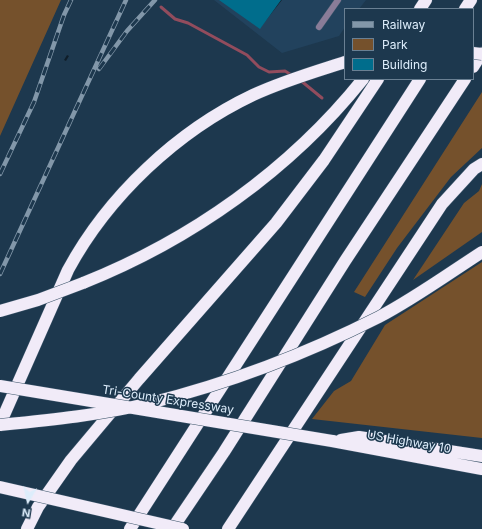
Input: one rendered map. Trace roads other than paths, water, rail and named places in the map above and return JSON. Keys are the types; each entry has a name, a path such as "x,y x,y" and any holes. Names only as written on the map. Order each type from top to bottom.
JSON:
{"highway":[{"path":"474,65 482,53"},
{"path":"344,62 312,72 252,95 196,128 175,144 147,169 96,224 68,270 0,425 64,418 149,403 257,371 309,350 381,316 482,252"},
{"path":"0,311 38,300 83,283 163,246 193,229 229,204 306,140 328,119 362,80"},
{"path":"27,529 38,507 71,460 139,379 276,223 324,160 377,80"},
{"path":"130,529 419,80"},
{"path":"172,529 224,452 345,261 464,80"},
{"path":"228,529 442,204 463,181 482,164"},
{"name":"Tri-County Expressway","path":"0,386 332,441"},
{"path":"332,441 359,437 482,456"},
{"name":"US Highway 10","path":"332,441 482,469"},
{"path":"0,487 77,506 183,529"}],"lane":[{"path":"319,27 338,0"}],"waterway":[{"path":"161,7 175,19 188,23 247,55 259,67 269,72 285,71 293,76"},
{"path":"300,80 322,98"}],"railway":[{"path":"0,174 34,102 64,15 71,0"},
{"path":"0,274 126,0"},
{"path":"99,69 127,31 155,0"}]}
